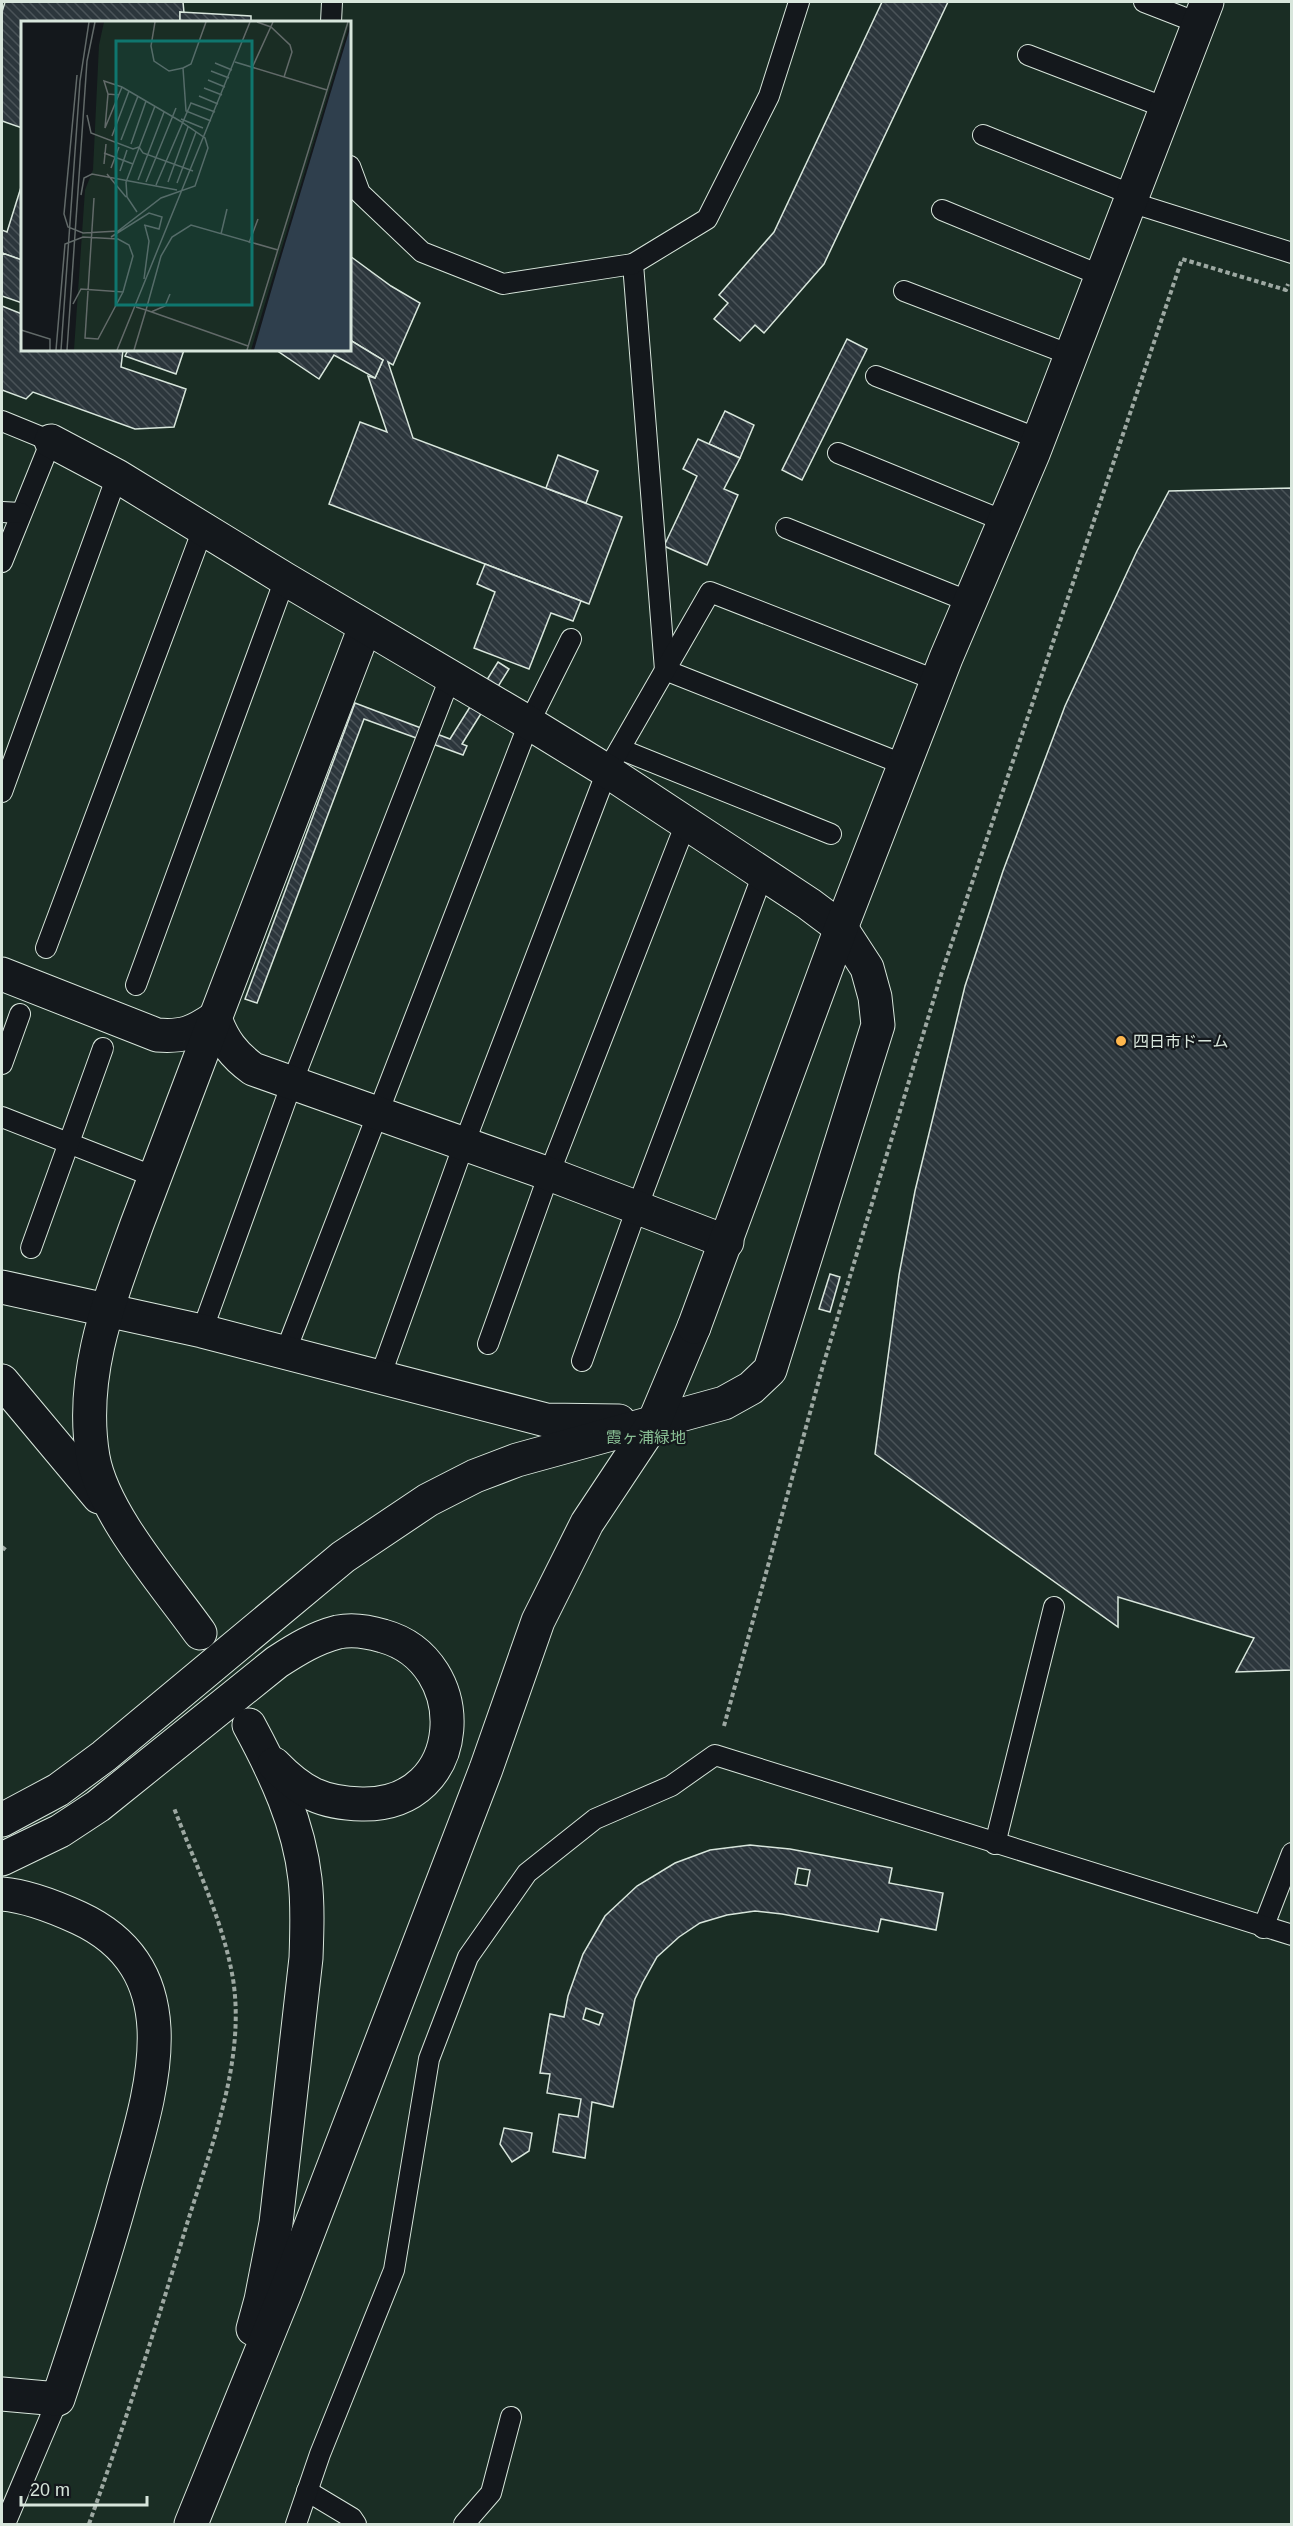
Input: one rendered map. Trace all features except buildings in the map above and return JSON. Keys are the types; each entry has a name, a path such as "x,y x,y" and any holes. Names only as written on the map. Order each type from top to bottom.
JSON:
{"street":[{"path":"190,2524 290,2282 486,1769 538,1621 587,1523 654,1422 694,1328 842,928 938,681 1039,439 1202,12"},
{"path":"2,1820 58,1790 104,1756 343,1557 428,1500 475,1476 517,1460 724,1403 751,1388 770,1370 878,1025 875,997 867,968 842,928 686,823 613,760 529,723 450,678 117,476 51,441"},
{"path":"124,1526 105,1490 94,1460 89,1429 90,1392 95,1353 106,1309 365,627"},
{"path":"2,974 156,1035 177,1036 197,1030 215,1018"},
{"path":"215,1018 223,1039 237,1058 253,1069 549,1174 727,1242"},
{"path":"2,1287 202,1331 546,1420 654,1422"},
{"path":"2,1381 124,1526 200,1633"},
{"path":"2,1859 60,1831 98,1806 277,1662 308,1642 340,1632 372,1632 399,1640 423,1658 437,1678 446,1705 448,1733 440,1762 424,1784 402,1797 370,1804 339,1803 311,1795 287,1778 265,1755"},
{"path":"190,2524 237,2382 261,2300 276,2223 306,1958 305,1878 287,1804 249,1725"},
{"path":"2,1894 60,1909 96,1925 123,1947 139,1972 150,1997 155,2025 155,2058 147,2104 100,2275 58,2399 2,2394"}],"lane":[{"path":"331,21 332,2"},
{"path":"351,169 360,193 422,252 503,284 633,264 707,219 769,96 799,2"},
{"path":"1144,2 1202,12"},
{"path":"1028,55 1166,108"},
{"path":"983,135 1132,198 1292,253"},
{"path":"942,210 1102,276"},
{"path":"633,264 665,670"},
{"path":"904,291 1071,355"},
{"path":"876,376 1039,439"},
{"path":"2,421 51,441 2,562"},
{"path":"838,453 1004,521"},
{"path":"2,792 117,476"},
{"path":"2,512 21,513"},
{"path":"786,528 970,602"},
{"path":"46,948 203,529"},
{"path":"136,985 285,579"},
{"path":"380,1377 464,1144 613,760 710,592 938,681"},
{"path":"285,1353 529,723 571,639"},
{"path":"665,670 905,765"},
{"path":"202,1331 292,1083 450,678"},
{"path":"613,760 831,834"},
{"path":"488,1344 549,1174 686,823"},
{"path":"582,1361 763,874"},
{"path":"2,1065 20,1014"},
{"path":"31,1248 103,1048"},
{"path":"2,1117 155,1177"},
{"path":"995,1844 1054,1607"},
{"path":"296,2524 307,2490 394,2270 429,2059 468,1957 527,1873 595,1819 670,1786 716,1755 1263,1928 1292,1935"},
{"path":"1263,1928 1292,1853"},
{"path":"5,2524 58,2399"},
{"path":"464,2524 491,2493 511,2417"},
{"path":"307,2490 352,2518 356,2524"}],"path":[{"path":"716,1755 822,1370 942,972 1182,259 1286,290 1289,282"},
{"path":"2,1547 7,1551"},
{"path":"89,2524 140,2378 215,2134 231,2068 235,2024 233,1981 223,1935 174,1808"}],"green space":[{"name":"霞ヶ浦緑地","path":"2,2 1291,2 1291,2524 2,2524"}],"place":[{"name":"四日市ドーム","path":"1121,1041"}]}
